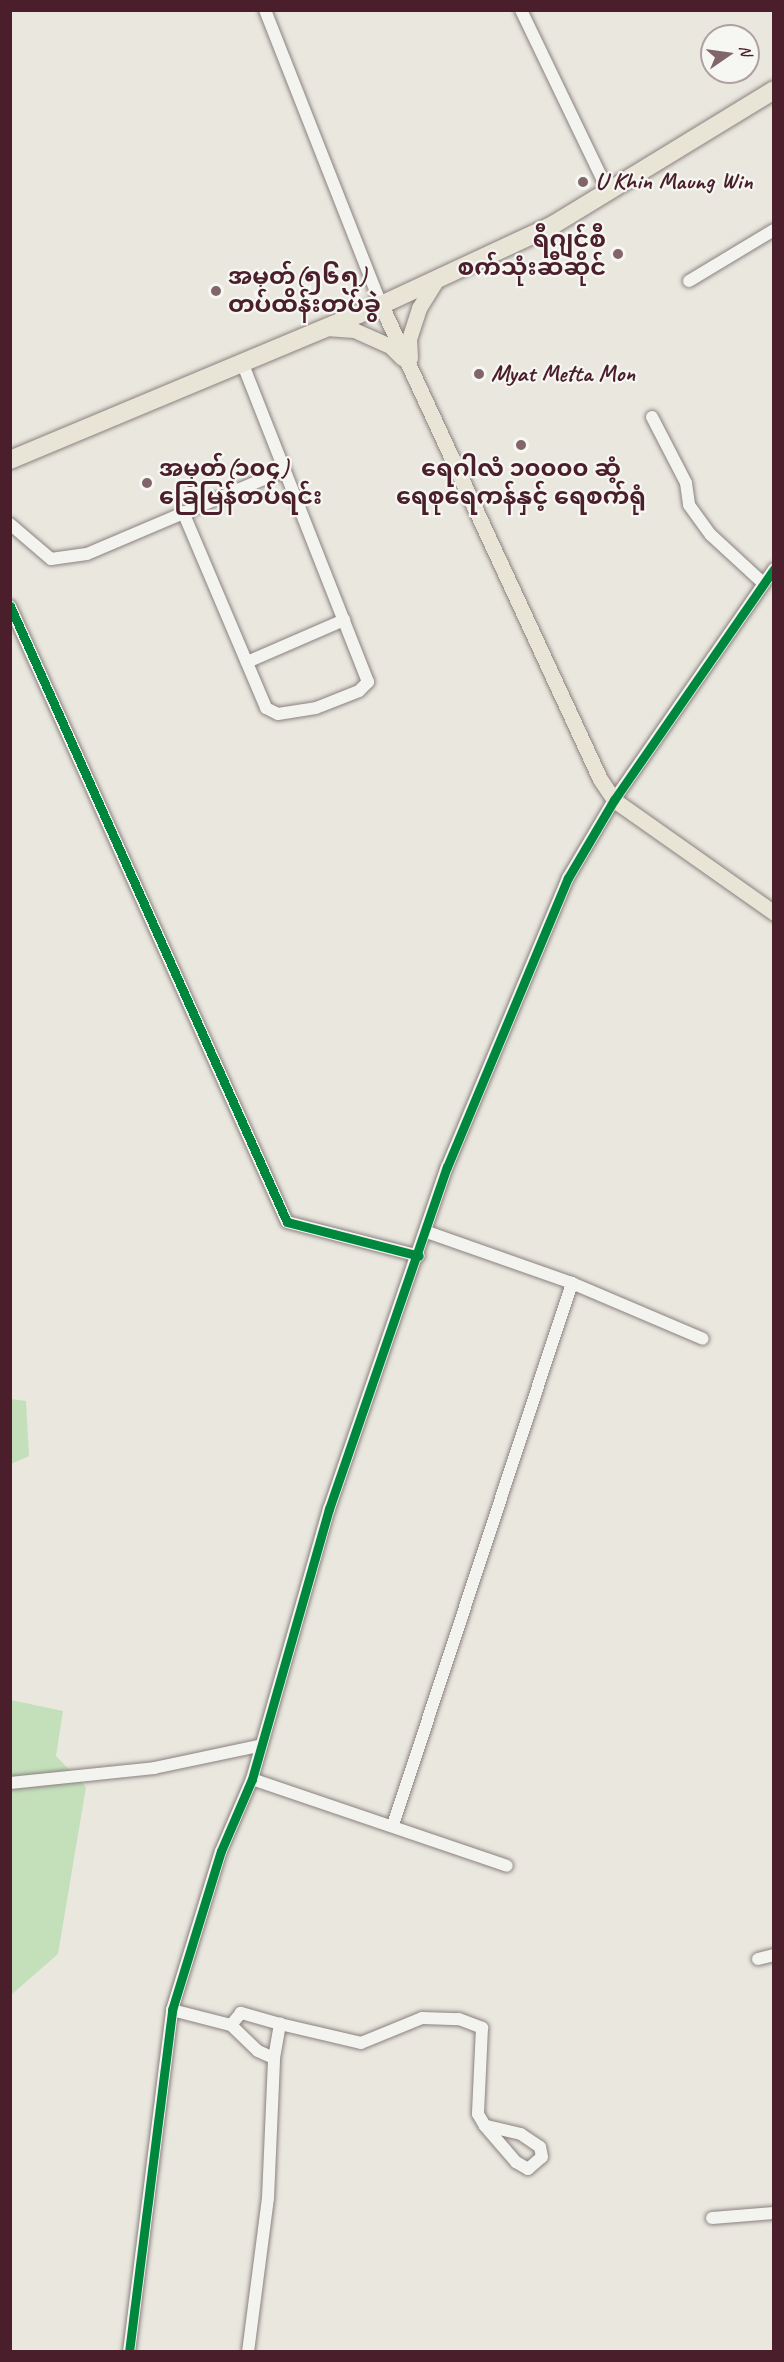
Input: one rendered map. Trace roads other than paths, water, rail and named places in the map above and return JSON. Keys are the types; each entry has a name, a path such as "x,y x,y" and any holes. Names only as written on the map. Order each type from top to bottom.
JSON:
{"highway":[{"path":"10,460 436,281 609,193 774,90"}],"main road":[{"path":"412,373 409,339 419,308 436,281"},
{"path":"381,305 614,800 774,913"},
{"path":"326,328 354,330 390,346 412,373"}],"street":[{"path":"265,10 381,305"},
{"path":"521,10 609,193"},
{"path":"689,281 774,230"},
{"path":"183,512 266,708 278,714 316,708 359,691 368,682 243,364"},
{"path":"652,417 686,483 689,505 711,535 763,583"},
{"path":"10,524 51,559 87,554 285,470"},
{"path":"129,2352 172,2010 221,1851 252,1779 258,1746 329,1509 419,1256 447,1167 539,937 614,800 774,569"},
{"path":"10,606 287,1222 419,1256"},
{"path":"247,662 344,620"},
{"path":"427,1232 572,1283 703,1339"},
{"path":"393,1825 572,1283"},
{"path":"10,1783 154,1768 258,1746"},
{"path":"252,1779 393,1825 507,1866"},
{"path":"758,1959 774,1955"},
{"path":"172,2010 231,2025 258,2051 274,2058"},
{"path":"231,2025 241,2013 361,2043 422,2018 459,2019 482,2028 478,2114 485,2126 528,2169 542,2157 540,2147 521,2134 485,2126"},
{"path":"248,2352 268,2198 274,2058 280,2024"},
{"path":"712,2218 774,2213"}],"place":[{"name":"U Khin Maung Win","path":"583,182"},
{"name":"ရီဂျင်စီ စက်သုံးဆီဆိုင်","path":"618,254"},
{"name":"အမှတ်(၅၆၅) တပ်ထိန်းတပ်ခွဲ","path":"216,291"},
{"name":"Myat Metta Mon","path":"479,374"},
{"name":"ရေဂါလံ ၁၀၀၀၀ ဆံ့ ရေစုရေကန်နှင့် ရေစက်ရုံ","path":"521,445"},
{"name":"အမှတ်(၁၀၄) ခြေမြန်တပ်ရင်း","path":"147,483"}]}
